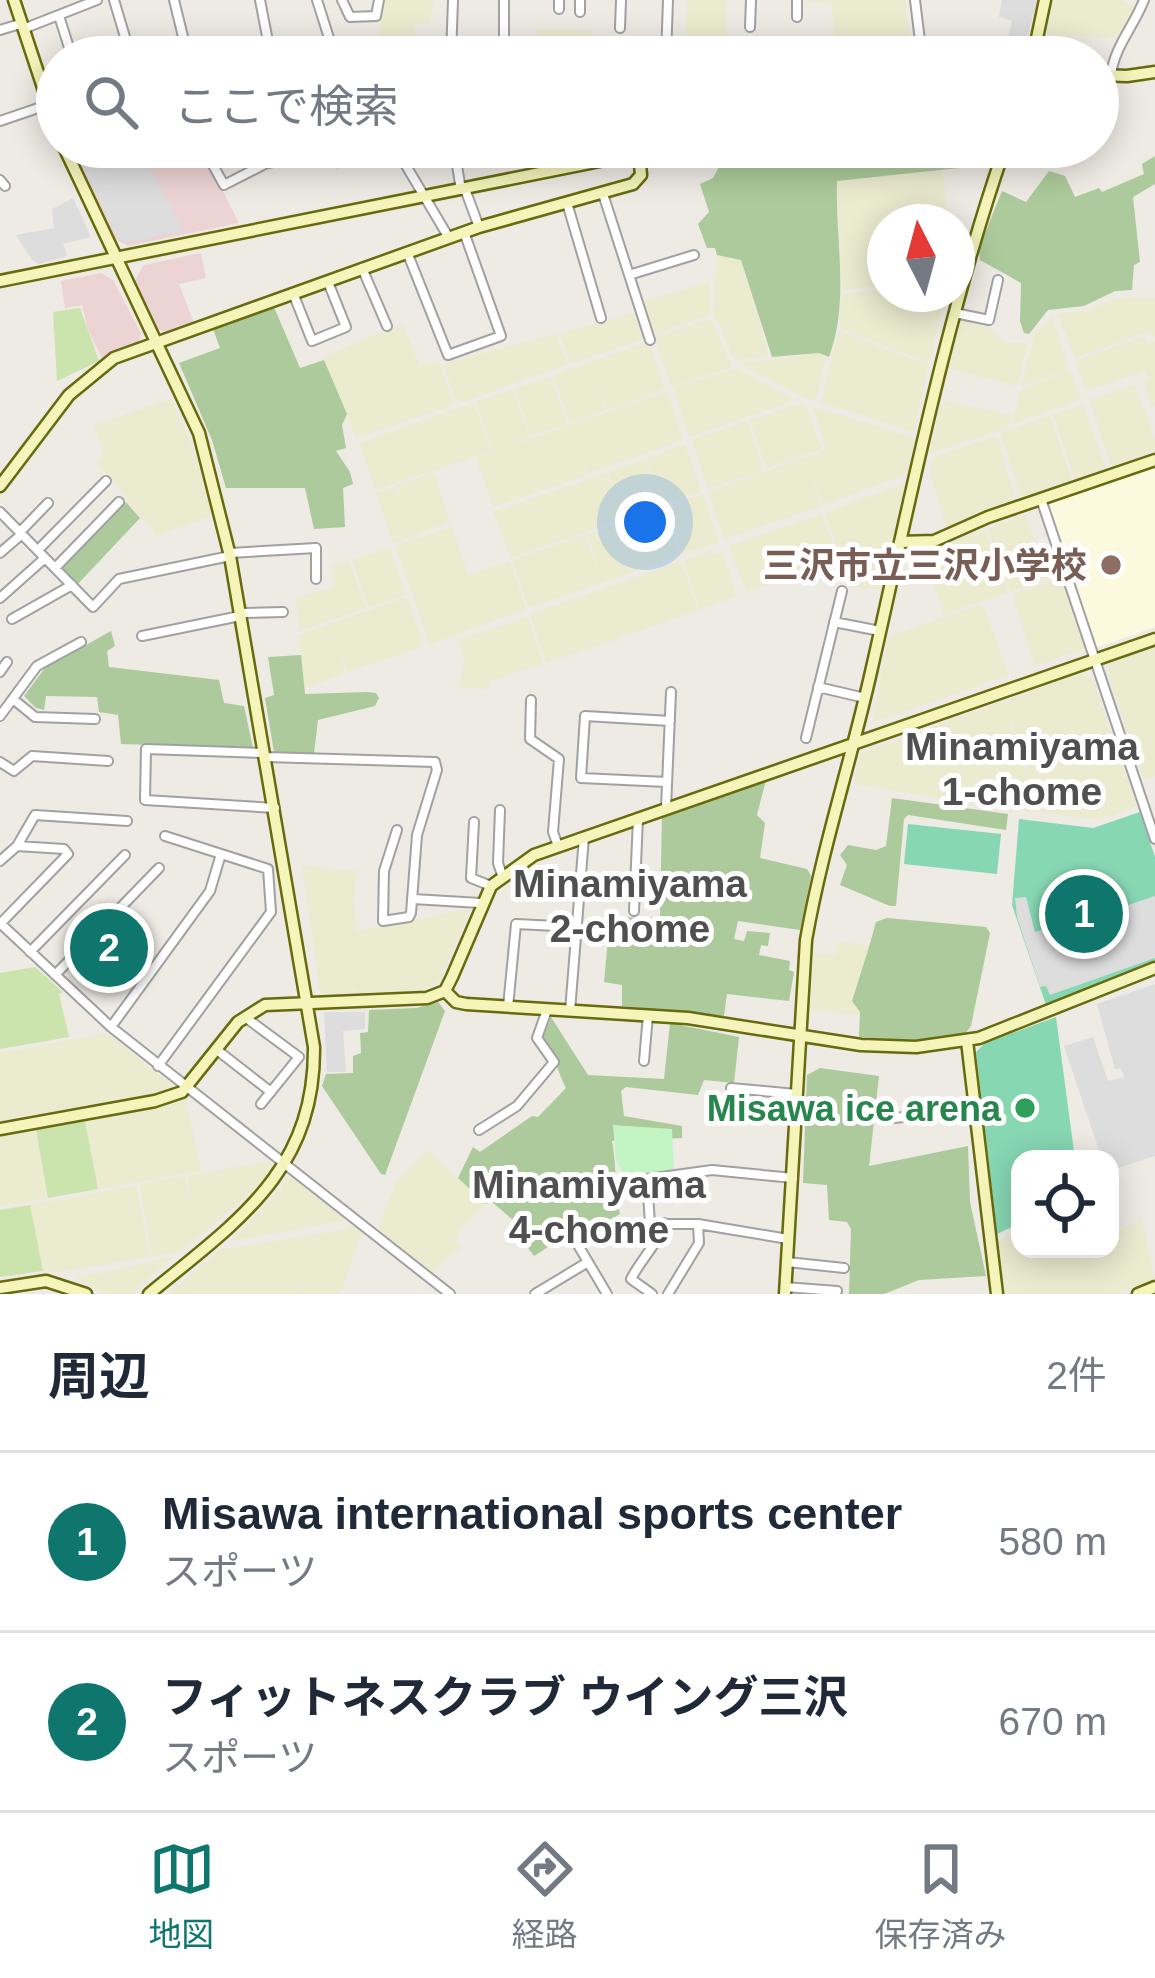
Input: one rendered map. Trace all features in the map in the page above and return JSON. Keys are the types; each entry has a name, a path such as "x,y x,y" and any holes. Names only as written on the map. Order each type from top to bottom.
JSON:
{"street":[{"path":"14,0 36,74"},
{"path":"0,30 59,16 97,0"},
{"path":"114,0 125,36"},
{"path":"174,0 183,36"},
{"path":"260,0 268,36"},
{"path":"317,0 328,36"},
{"path":"342,0 346,14 376,16 379,0"},
{"path":"452,36 453,0"},
{"path":"504,0 504,36"},
{"path":"580,0 580,12"},
{"path":"620,28 621,0"},
{"path":"667,36 668,0"},
{"path":"750,26 751,0"},
{"path":"797,0 797,17"},
{"path":"914,0 919,36"},
{"path":"1037,36 1045,0"},
{"path":"1119,49 1144,0"},
{"path":"59,16 65,36"},
{"path":"1119,74 1155,72"},
{"path":"0,121 36,108"},
{"path":"74,168 199,433 230,555 309,1003 313,1083 306,1117 286,1164 243,1216 148,1294"},
{"path":"215,168 224,185 257,168"},
{"path":"408,168 448,238"},
{"path":"458,168 479,227"},
{"path":"0,281 549,168"},
{"path":"0,486 68,394 115,358 464,232 603,194 638,180 638,168"},
{"path":"838,1291 785,1290 806,940 953,313 1003,168"},
{"path":"603,194 650,340"},
{"path":"567,203 601,318"},
{"path":"407,252 448,355 466,349 501,336 464,232"},
{"path":"629,275 694,255"},
{"path":"362,268 387,326"},
{"path":"953,313 989,320 998,280"},
{"path":"292,293 311,341 346,327 327,281"},
{"path":"900,542 934,541 1155,460"},
{"path":"0,598 106,481"},
{"path":"1041,499 1155,839"},
{"path":"55,568 119,502"},
{"path":"0,553 48,503"},
{"path":"0,512 93,607 119,579 230,555 316,548 316,579"},
{"path":"13,620 71,585"},
{"path":"806,738 842,591"},
{"path":"142,637 241,614 283,612"},
{"path":"834,622 880,631"},
{"path":"445,991 491,886 502,875 558,846 1155,639"},
{"path":"0,716 38,666 81,642"},
{"path":"0,672 7,662"},
{"path":"818,687 865,698"},
{"path":"666,808 671,692"},
{"path":"13,699 35,717 95,719"},
{"path":"531,700 530,739 559,759 553,832 558,846"},
{"path":"667,782 580,778 585,716 670,721"},
{"path":"275,808 145,800 146,749 435,762 437,770 417,835 409,917 382,921 384,871 397,830"},
{"path":"0,762 14,771 32,756 109,760"},
{"path":"500,810 498,863 502,875"},
{"path":"0,861 17,846 35,815 127,821"},
{"path":"634,911 638,818"},
{"path":"474,822 471,878 491,886"},
{"path":"158,1066 271,912 268,869 165,836"},
{"path":"571,1011 584,837"},
{"path":"17,846 64,849 68,854 0,923 158,1066 286,1164 436,1289 450,1294"},
{"path":"111,1027 210,891 221,854"},
{"path":"30,952 125,855"},
{"path":"55,975 159,868"},
{"path":"413,899 481,903"},
{"path":"508,1007 516,924 577,927"},
{"path":"445,991 456,1002 718,1022 890,1048 967,1041 1155,968"},
{"path":"0,1129 155,1101 186,1088 244,1016 266,1005 408,1000 445,991"},
{"path":"479,1130 517,1106 554,1062 537,1038 547,1010"},
{"path":"644,1061 648,1015"},
{"path":"244,1016 298,1058 261,1104"},
{"path":"967,1041 997,1294"},
{"path":"217,1050 272,1092"},
{"path":"731,1088 798,1094"},
{"path":"894,1118 974,1110"},
{"path":"790,1239 698,1224 650,1224 646,1178 712,1170 793,1178"},
{"path":"652,1294 631,1279 641,1258 659,1239 664,1223"},
{"path":"668,1294 699,1243 698,1224"},
{"path":"575,1240 608,1294"},
{"path":"535,1294 588,1262"},
{"path":"788,1262 844,1268"},
{"path":"0,1288 46,1281 86,1294"},
{"path":"1138,1294 1155,1287"}],"shaded area":[{"path":"1002,0 1038,0 1027,36 1009,36 1012,21 999,17"},
{"path":"82,168 212,168 239,223 128,246 114,238"},
{"path":"83,168 151,168 183,231 128,242 117,237"},
{"path":"73,198 91,237 63,244 67,256 39,264 32,260 16,235 54,228 52,209"},
{"path":"201,253 206,278 179,284 194,323 168,333 158,329 134,282 144,265"},
{"path":"101,273 113,280 141,333 138,344 103,360 82,305 65,308 61,281"},
{"name":"三沢市立三沢小学校","path":"1155,465 1155,627 1096,648 1045,502"},
{"path":"1155,896 1155,958 1050,995 1046,986 1040,987 1015,898 1026,897 1035,932 1061,924 1069,944 1098,933 1092,917"},
{"path":"1155,984 1155,1156 1119,1168 1119,1150 1099,1150 1064,1046 1093,1037 1108,1081 1124,1077 1121,1068 1115,1069 1097,1004"},
{"path":"324,1012 365,1012 365,1029 343,1031 346,1072 327,1072"}],"green space":[{"path":"383,0 433,0 430,24 415,24 414,36 379,36"},
{"path":"687,0 727,0 727,36 686,36"},
{"path":"802,0 905,0 910,36 834,36 832,4"},
{"path":"1052,0 1119,0 1136,7 1119,36 1046,32"},
{"path":"537,29 591,31 591,36 536,36"},
{"path":"1155,156 1155,184 1133,197 1140,262 1134,265 1132,290 1115,291 1084,306 1048,310 1029,334 1024,333 1021,283 980,260 979,248 1002,191 1026,202 1049,171 1065,176 1075,197 1099,188 1102,192 1144,174 1142,164"},
{"path":"718,168 959,168 837,181 839,314 829,357 819,353 772,357 741,260 707,248 698,224 709,212 700,184 713,178"},
{"path":"942,168 946,204 867,204 867,287 842,291 836,181"},
{"path":"717,255 741,260 769,355 736,361 732,355 713,312"},
{"path":"709,282 710,315 654,334 642,302"},
{"path":"867,291 867,312 941,312 929,363 840,328 841,295"},
{"path":"1155,298 1155,337 1148,331 1075,358 1058,314 1088,310 1113,299"},
{"path":"274,307 300,368 324,360 347,414 342,425 346,448 336,451 353,484 343,488 345,527 314,529 305,488 226,488 212,440 179,363 220,348 213,329"},
{"path":"80,308 99,361 57,381 53,312"},
{"path":"638,312 647,338 571,363 559,334"},
{"path":"1052,317 1069,369 1021,386 1035,333"},
{"path":"711,319 732,367 672,387 654,338"},
{"path":"961,320 982,322 1006,343 1028,343 1017,386 949,369"},
{"path":"403,324 419,365 440,363 453,405 356,438 324,360"},
{"path":"839,331 928,365 914,432 821,402"},
{"path":"556,334 568,364 457,404 443,364"},
{"path":"1144,337 1147,343 1155,341 1155,405 1152,407 1143,381 1148,379 1145,371 1086,391 1075,361"},
{"path":"649,342 665,389 608,410 597,379 606,410 570,423 553,375"},
{"path":"819,353 826,356 816,400 805,399 740,364"},
{"path":"737,368 795,400 689,437 673,388"},
{"path":"1070,370 1081,400 1012,424 1021,389"},
{"path":"551,377 567,424 531,436 515,388"},
{"path":"1135,385 1155,438 1155,451 1112,467 1090,400"},
{"path":"513,390 530,437 505,448 667,391 683,440 588,473 580,453 587,475 493,507 476,458 493,451 476,402"},
{"path":"171,399 193,448 213,515 156,536 96,461 104,455 94,425"},
{"path":"945,401 1011,415 1008,428 930,453"},
{"path":"474,403 491,451 376,490 359,443"},
{"path":"1083,405 1106,468 1075,480 1053,415"},
{"path":"806,406 822,449 766,468 750,420"},
{"path":"813,407 915,438 907,474 823,505 805,460 821,506 724,539 708,492 826,450"},
{"path":"1050,416 1072,480 1021,497 1000,433"},
{"path":"747,421 763,470 708,489 692,440"},
{"path":"998,439 1015,498 947,529 930,472 932,458"},
{"path":"685,445 701,492 511,558 493,512 606,473 616,496 608,472 645,459 652,478 647,458"},
{"path":"434,473 450,522 393,543 376,493 395,487 402,503 397,485"},
{"path":"905,483 881,590 850,586 825,513"},
{"path":"703,494 719,542 682,554 665,508"},
{"path":"126,502 140,518 76,586 61,571 62,564"},
{"path":"663,508 680,556 528,608 512,560 585,535 601,578 588,534"},
{"path":"822,514 839,560 746,592 729,546"},
{"path":"1025,514 1048,578 1010,592 987,529"},
{"path":"452,527 468,575 510,561 526,609 430,644 413,595 423,591 412,594 395,546"},
{"path":"985,530 1008,592 944,614 924,553"},
{"path":"390,548 406,595 368,608 352,560"},
{"path":"711,551 712,555 722,552 737,596 700,609 683,561"},
{"path":"349,561 366,608 299,631 296,598 332,588 333,566"},
{"path":"681,561 698,610 623,637 618,625 621,638 584,650 580,642 582,651 546,663 530,615"},
{"path":"1063,577 1086,648 1035,666 1012,595"},
{"path":"407,597 424,646 347,672 334,639 345,673 304,689 299,635"},
{"path":"982,604 1009,675 873,722 888,637"},
{"path":"528,617 543,664 488,681 489,689 459,688 465,660 458,640"},
{"path":"111,631 115,646 107,651 109,667 219,680 224,703 244,706 253,748 121,744 118,715 99,712 97,697 46,696 44,710 24,696 45,668"},
{"path":"1155,647 1155,776 1144,780 1108,675 1109,663"},
{"path":"301,655 305,694 367,692 379,698 375,706 318,720 314,753 274,752 265,698 274,695 268,657"},
{"path":"1081,673 1093,679 1111,734 1078,745 1070,725 1076,746 1026,764 1004,703 1033,804 1024,768 1113,738 1137,806 1102,820 1012,809 980,717 998,775 955,790 999,777 1008,809 854,784 861,753"},
{"path":"766,780 757,815 765,823 760,858 807,869 811,876 800,930 738,921 734,939 744,941 747,931 770,933 768,946 761,945 759,955 790,961 789,970 794,972 789,1001 727,994 724,1016 622,1006 622,985 604,982 610,917 660,918 662,816"},
{"path":"892,798 1008,814 1006,830 908,815 896,906 890,906 840,885 847,865 840,855 848,845 876,850 886,846"},
{"path":"1140,812 1155,857 1155,961 1046,1005 1012,905 1019,819 1093,828"},
{"path":"908,824 1001,834 997,874 904,864"},
{"path":"302,866 357,871 353,898 357,931 470,909 440,981 416,993 357,995 350,990 350,995 321,995"},
{"path":"887,918 986,927 990,933 971,1026 965,1034 918,1041 859,1037 860,1012 852,1001 876,922"},
{"path":"838,942 870,945 860,985 853,993 860,1015 810,1010 814,953 834,955"},
{"path":"35,967 63,992 59,994 69,1037 0,1049 0,973"},
{"path":"438,1002 445,1011 385,1175 381,1174 322,1086 326,1074 353,1073 353,1056 361,1053 360,1033 368,1032 369,1010"},
{"path":"551,1017 588,1075 664,1079 670,1023 739,1037 734,1083 704,1080 698,1095 626,1087 621,1091 624,1116 682,1126 682,1138 612,1141 620,1214 579,1238 570,1233 534,1256 517,1233 522,1228 458,1178 473,1147 480,1152 532,1116 538,1117 566,1088 543,1038"},
{"name":"Misawa ice arena","path":"1056,1017 1074,1150 1011,1150 1011,1227 997,1234 976,1052 985,1043"},
{"path":"107,1033 173,1086 158,1094 0,1122 0,1053"},
{"path":"820,1068 879,1076 869,1166 968,1146 970,1202 986,1276 919,1280 884,1294 849,1294 851,1229 847,1222 829,1220 827,1185 803,1183 807,1075"},
{"path":"185,1097 201,1171 98,1189 85,1121 172,1104"},
{"path":"85,1121 98,1189 48,1198 36,1130"},
{"path":"613,1125 672,1129 674,1171 624,1176 616,1160"},
{"path":"36,1130 48,1198 0,1206 0,1137"},
{"path":"428,1150 486,1204 462,1227 455,1240 462,1246 432,1273 380,1232 379,1225 397,1180"},
{"path":"271,1161 271,1171 258,1187 182,1251 152,1257 140,1184 185,1176 191,1202 187,1176"},
{"path":"287,1177 348,1220 231,1241 281,1189"},
{"path":"136,1186 150,1257 43,1271 30,1205"},
{"path":"30,1205 43,1271 0,1277 0,1210"},
{"path":"1141,1219 1155,1278 1115,1294 1004,1294 996,1242 1011,1234 1011,1258 1119,1258 1119,1230"},
{"path":"353,1225 362,1233 340,1294 302,1294 298,1276 300,1294 169,1294 220,1250"},
{"path":"173,1257 132,1294 104,1294 76,1278"}],"place":[{"name":"三沢市立三沢小学校","path":"1111,565"},
{"name":"Misawa international sports center","path":"1084,914"},
{"name":"フィットネスクラブ ウイング三沢","path":"109,948"},
{"name":"Misawa ice arena","path":"1025,1108"}],"district":[{"name":"Minamiyama 1-chome","path":"1022,768"},
{"name":"Minamiyama 2-chome","path":"630,906"},
{"name":"Minamiyama 4-chome","path":"589,1206"}]}
